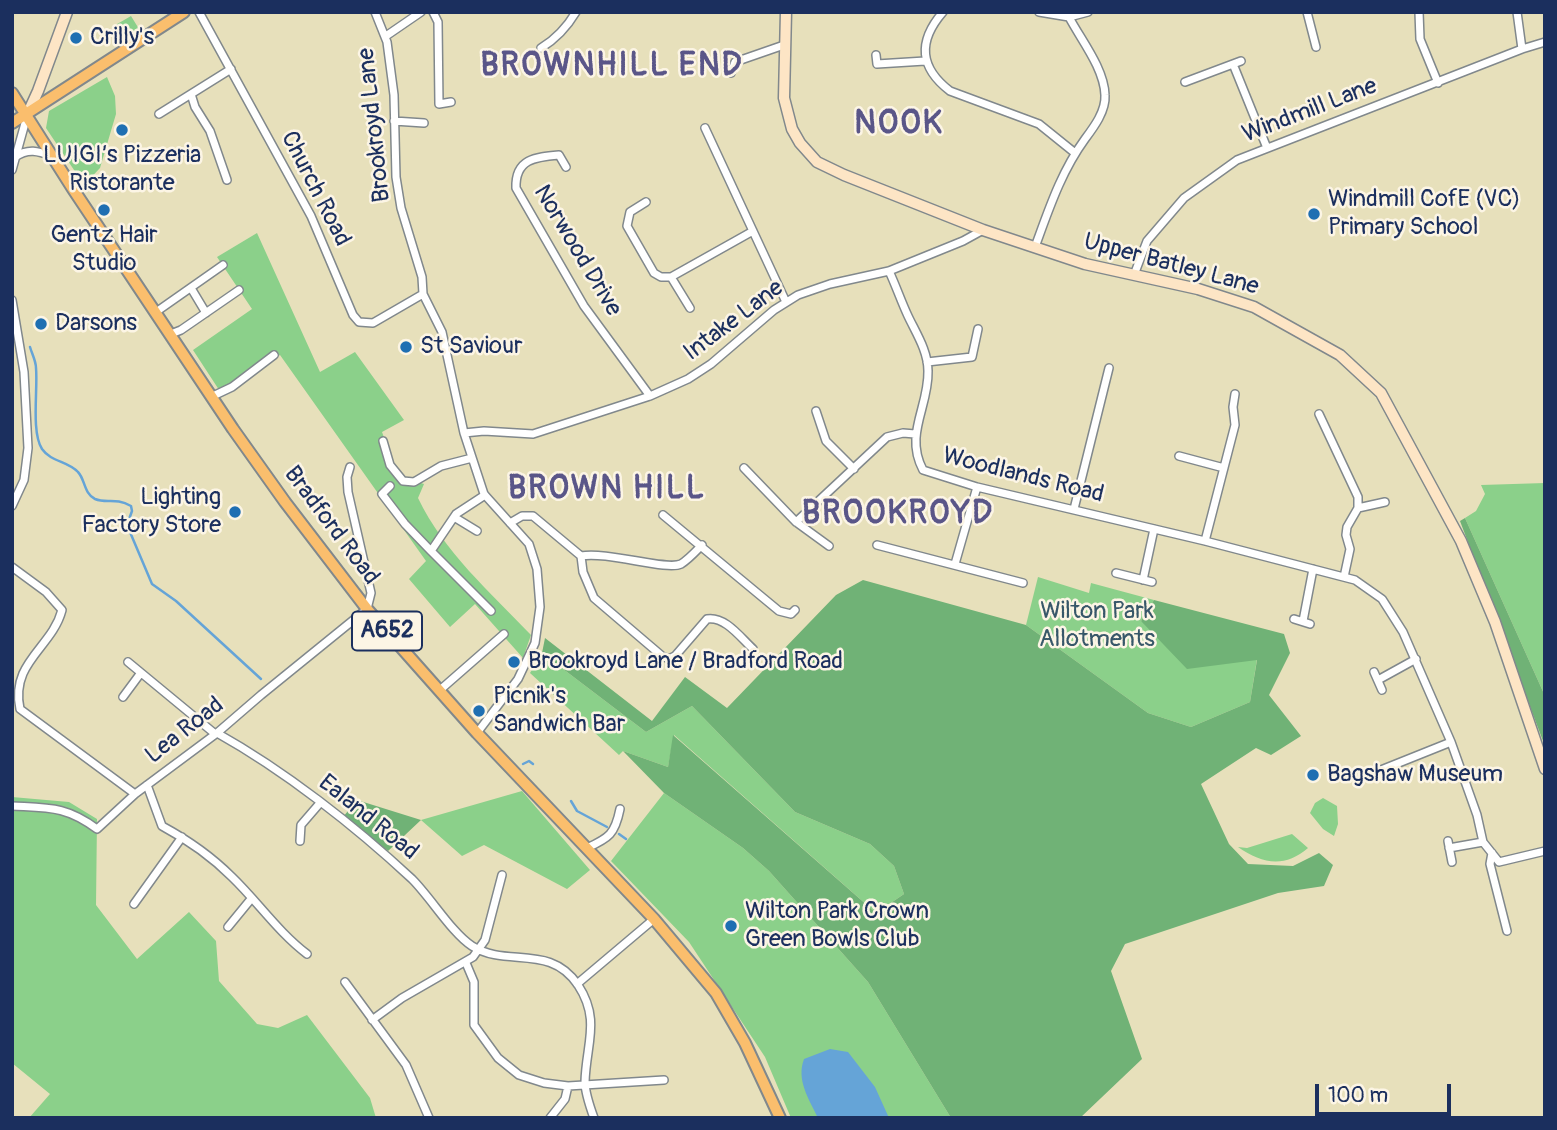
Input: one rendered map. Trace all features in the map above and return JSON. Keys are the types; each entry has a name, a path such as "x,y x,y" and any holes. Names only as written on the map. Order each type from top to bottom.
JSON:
{"main road":[{"path":"12,123 184,12"},
{"name":"Bradford Road","path":"12,93 285,502 367,610 477,733 653,919 716,993 745,1043 780,1118"}],"street":[{"path":"12,170 27,115 67,12"},
{"name":"Church Road","path":"199,12 311,216 353,315 359,322 373,323 423,294"},
{"name":"Brookroyd Lane","path":"375,12 386,36 394,95 396,177 401,208 422,277 423,294 442,332 464,433 485,495 529,544 537,569 540,607 535,643 518,679 477,733"},
{"path":"386,36 421,12"},
{"path":"433,12 438,22 440,114"},
{"path":"541,48 570,23 576,12"},
{"name":"Upper Batley Lane","path":"786,12 784,98 792,129 800,144 817,162 983,230 1085,264 1198,289 1254,307 1340,355 1381,393 1461,541 1495,622 1545,769"},
{"path":"943,12 927,38 925,61 938,82 950,91 1039,124 1075,153"},
{"path":"1039,12 1069,17 1088,12"},
{"path":"1307,12 1316,47"},
{"path":"1419,12 1420,39 1438,83"},
{"path":"1517,12 1522,49"},
{"path":"1035,247 1055,189 1103,110 1105,97 1097,67 1069,17"},
{"name":"Windmill Lane","path":"1134,275 1147,241 1184,198 1237,160 1545,42"},
{"path":"731,73 735,62 784,44"},
{"path":"876,55 877,64 925,61"},
{"path":"1185,82 1237,62 1267,148"},
{"path":"159,114 231,69"},
{"path":"191,94 194,107 210,131 227,180"},
{"path":"439,104 452,102"},
{"path":"394,121 424,123"},
{"path":"705,128 786,302"},
{"path":"15,157 36,150 52,156"},
{"name":"Norwood Drive","path":"566,167 559,155 536,158 519,169 516,188 584,306 650,396"},
{"path":"646,202 630,212 626,226 654,274 662,277 671,277 753,231"},
{"name":"Intake Lane","path":"464,433 533,433 650,396 688,379 711,364 798,295 830,284 890,271 983,230"},
{"path":"156,312 223,265"},
{"name":"Woodlands Road","path":"890,271 923,345 929,369 915,434 916,456 923,470 977,487 1355,580 1382,599 1403,632 1451,742 1477,815 1482,842 1492,853"},
{"path":"671,277 690,308"},
{"path":"191,288 206,313"},
{"path":"171,334 239,290"},
{"path":"12,300 24,372 28,448 24,480 12,506"},
{"path":"927,362 972,357 978,329"},
{"path":"213,396 232,387 274,355"},
{"path":"1074,509 1109,368"},
{"path":"1205,541 1235,425 1233,407 1236,394"},
{"path":"816,411 826,441 853,469"},
{"path":"1319,414 1359,497 1358,508 1347,527 1346,536 1350,549 1344,578"},
{"path":"796,523 887,437 902,433 915,434"},
{"path":"383,442 390,465 402,481 414,482 441,466 472,458"},
{"path":"1179,456 1224,468"},
{"path":"350,467 347,477 348,492 370,593 367,610"},
{"path":"744,468 796,523 830,546"},
{"path":"390,486 382,494 405,524 491,611"},
{"path":"955,564 977,487"},
{"path":"432,551 454,517 485,495"},
{"path":"1358,508 1385,502"},
{"path":"663,515 779,611 791,614 795,610"},
{"path":"510,523 523,516 533,516 581,556 583,572 594,598 662,656 669,659 675,656 707,619 712,618 718,618 752,649"},
{"path":"454,517 477,531"},
{"path":"1143,580 1154,530"},
{"path":"581,556 600,554 672,567 680,564 702,545"},
{"path":"877,545 1023,583"},
{"path":"12,566 46,592 62,610 60,620 25,666 20,679 16,710 135,794"},
{"path":"1294,619 1307,622 1313,569"},
{"path":"1116,573 1152,582"},
{"name":"Lea Road","path":"12,806 50,808 78,815 97,829 135,794 367,610"},
{"path":"440,690 504,634"},
{"path":"1382,690 1376,676 1416,659"},
{"name":"Ealand Road","path":"128,663 215,733 281,773 320,803 413,880 467,942 480,949"},
{"path":"123,697 140,674"},
{"path":"1376,772 1451,742"},
{"path":"148,785 162,826 193,844 232,877 286,938 307,954"},
{"path":"300,841 301,825 320,803"},
{"path":"587,848 606,840 617,826 620,809"},
{"path":"134,904 182,837"},
{"path":"1452,862 1449,844 1482,842"},
{"path":"1492,853 1499,862 1545,852"},
{"path":"1492,853 1490,864 1507,931"},
{"path":"372,1020 402,998 466,963 480,949 502,875"},
{"path":"229,927 251,899"},
{"path":"577,984 653,919"},
{"path":"480,949 505,956 539,958 557,965 577,984 589,1004 592,1026 585,1085 594,1118"},
{"path":"466,963 474,982 474,1025 498,1058 519,1075 544,1083 568,1086 664,1080"},
{"path":"345,982 406,1065 429,1118"},
{"path":"550,1118 565,1099 568,1086"}],"green space":[{"path":"131,16 139,29 121,41 112,27"},
{"path":"107,77 115,96 116,114 100,168 84,185 46,128 49,111"},
{"path":"257,233 320,372 355,352 404,420 382,432 393,462 405,478 424,484 418,498 441,536 469,571 531,635 523,658 475,604 450,627 409,579 426,561 280,355 223,396 193,350 252,309 217,257"},
{"path":"1545,483 1545,696 1465,518 1476,511 1485,494 1481,485"},
{"path":"1465,518 1545,696 1543,741 1460,521"},
{"name":"Wilton Park Allotments","path":"1038,577 1089,593 1091,583 1154,600 1141,621 1257,659 1250,702 1191,727 1148,713 1026,625"},
{"path":"863,580 1026,625 1148,713 1191,727 1250,702 1257,660 1187,669 1141,621 1154,600 1284,634 1290,653 1269,695 1301,736 1271,755 1256,748 1201,784 1229,844 1248,864 1293,866 1319,853 1333,865 1324,886 1278,893 1125,944 1111,971 1142,1059 1080,1118 951,1118 868,982 769,871 743,848 664,793 623,751 668,767 673,735 876,913 904,894 894,866 870,844 795,812 692,706 646,732 542,653 545,638 652,721 685,677 727,708 836,595"},
{"path":"542,653 646,732 692,706 795,812 870,844 894,866 904,894 876,913 674,735 668,767 623,751 619,755 530,673"},
{"path":"522,791 590,870 567,889 484,845 462,856 421,820"},
{"path":"664,793 743,848 769,871 868,982 951,1118 791,1118 765,1057 689,942 611,861"},
{"path":"12,797 69,802 97,819 96,905 137,959 189,912 216,941 219,981 257,1024 278,1028 307,1015 370,1098 376,1118 29,1118 50,1094 12,1063"},
{"path":"1323,798 1337,806 1338,824 1334,836 1323,829 1310,813 1315,803"},
{"path":"357,800 421,820 388,851 343,817"},
{"path":"1292,834 1308,848 1291,859 1265,860 1238,847 1247,848"}],"water":[{"path":"830,1049 848,1052 875,1087 889,1118 818,1118 805,1089 802,1067 804,1059"}],"waterway":[{"path":"30,347 36,365 36,421 42,449 50,457 78,472 91,497 131,506 127,525 152,584 176,601 261,679"},
{"path":"523,764 529,761 533,764"},
{"path":"571,801 577,811 607,827"},
{"path":"619,834 626,839"}],"place":[{"name":"Crilly's","path":"76,38"},
{"name":"LUIGI’s Pizzeria Ristorante","path":"122,130"},
{"name":"Gentz Hair Studio","path":"104,210"},
{"name":"Windmill CofE (VC) Primary School","path":"1314,214"},
{"name":"Darsons","path":"41,324"},
{"name":"St Saviour","path":"406,347"},
{"name":"Lighting Factory Store","path":"235,512"},
{"name":"Brookroyd Lane / Bradford Road","path":"514,662"},
{"name":"Picnik's Sandwich Bar","path":"479,711"},
{"name":"Bagshaw Museum","path":"1313,775"},
{"name":"Wilton Park Crown Green Bowls Club","path":"731,926"}],"district":[{"name":"BROWNHILL END","path":"612,67"},
{"name":"NOOK","path":"899,125"},
{"name":"BROWN HILL","path":"607,490"},
{"name":"BROOKROYD","path":"898,515"}]}
